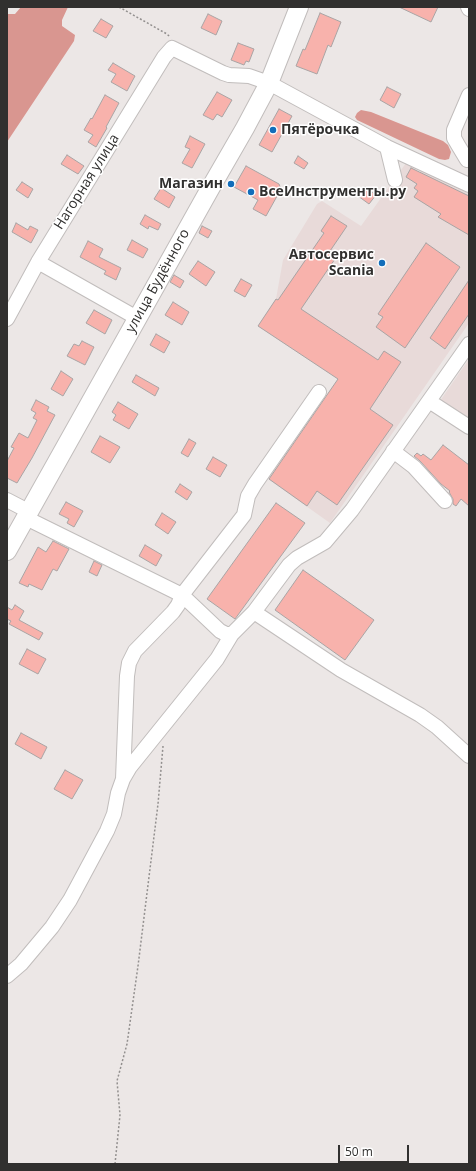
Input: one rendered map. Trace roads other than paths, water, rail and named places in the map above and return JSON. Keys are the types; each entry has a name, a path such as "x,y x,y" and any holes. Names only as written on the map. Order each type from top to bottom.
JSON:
{"main road":[{"name":"улица Будённого","path":"7,551 245,128 269,83 299,7"}],"street":[{"name":"Нагорная улица","path":"7,319 38,262 164,57 172,48 223,73 229,75 249,76 269,83"},
{"path":"269,83 387,147 469,185"},
{"path":"455,179 468,159 456,142 454,130 469,95"},
{"path":"387,147 395,180"},
{"path":"38,262 138,318"},
{"path":"7,976 21,964 70,900 107,831 114,814 118,793 123,779 130,767 217,659 232,634 254,612 289,565 325,542 353,516 394,451 469,344"},
{"path":"123,779 127,676 129,663 135,651 173,612 182,595 244,515 248,496 255,484 319,392"},
{"path":"429,401 469,427"},
{"path":"394,451 414,468 445,501"},
{"path":"7,500 28,515 182,595 220,631 226,634 232,634"},
{"path":"254,612 341,670 420,715 437,727 469,756"}],"place":[{"name":"Пятёрочка","path":"273,130"},
{"name":"Магазин","path":"231,184"},
{"name":"ВсеИнструменты.ру","path":"251,192"},
{"name":"Автосервис Scania","path":"382,263"}]}
